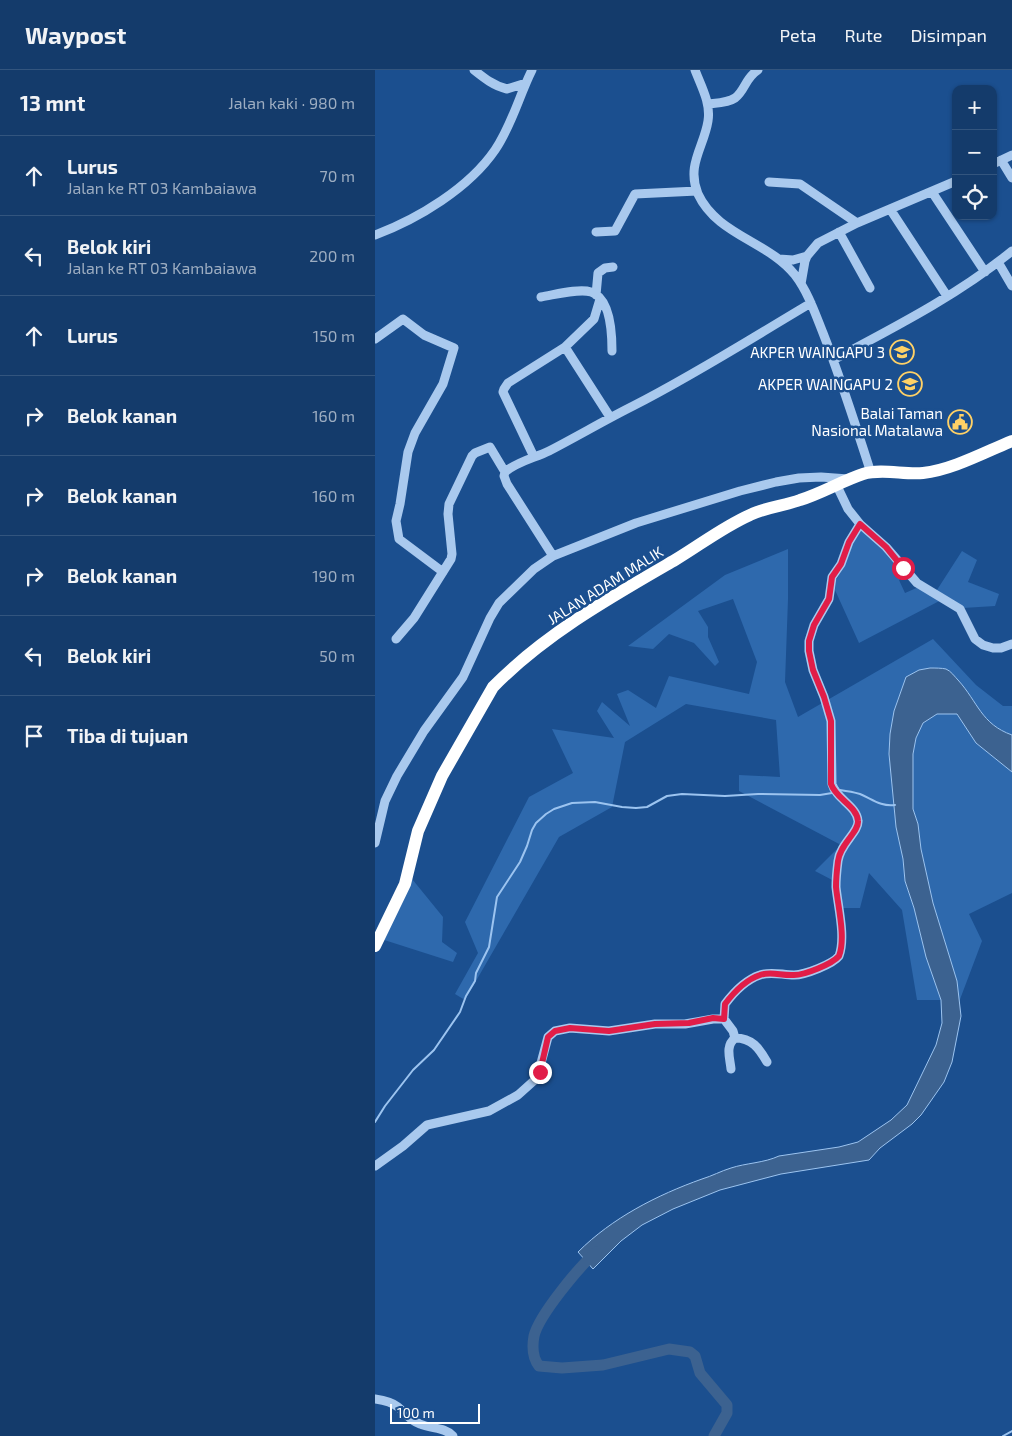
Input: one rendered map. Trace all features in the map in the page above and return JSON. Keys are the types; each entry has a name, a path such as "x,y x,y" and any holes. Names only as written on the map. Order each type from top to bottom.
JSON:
{"highway":[{"name":"JALAN ADAM MALIK","path":"375,946 405,884 418,831 442,776 493,687 503,676 543,644 585,614 732,524 758,511 798,501 865,473 908,474 934,471 1012,441"}],"street":[{"path":"474,70 491,83 504,89 526,83"},
{"path":"375,235 432,207 467,180 495,150 533,70"},
{"path":"695,70 708,104 709,120 695,161 694,176 697,191 710,212 721,223 768,250 794,274 801,284 811,303 833,360 871,473"},
{"path":"708,104 721,103 737,97 747,79 758,70"},
{"path":"1012,155 997,162 1012,178"},
{"path":"769,182 800,184 857,224"},
{"path":"801,284 802,271 807,256 818,243 890,209 952,183"},
{"path":"596,232 615,231 635,194 697,191"},
{"path":"932,192 985,272"},
{"path":"890,209 947,296"},
{"path":"839,232 870,288"},
{"path":"833,360 947,296 985,272 1012,251"},
{"path":"779,259 793,260 807,256"},
{"path":"998,262 1012,286"},
{"path":"535,457 503,392 504,389 508,383 565,347 594,319 598,297 598,273 605,268 613,267"},
{"path":"541,297 585,291 592,292 598,297 609,317 613,351"},
{"path":"505,472 519,463 549,451 610,417 634,406 811,303"},
{"path":"594,319 609,317"},
{"path":"375,339 403,320 425,335 454,348 443,384 412,440 407,455 396,520 399,539 443,572"},
{"path":"565,347 610,417"},
{"path":"396,639 414,618 452,557 448,514 449,504 475,453 490,447 505,472 504,476 507,484 553,556"},
{"path":"375,843 385,801 397,776 424,731 463,677 490,618 499,603 526,576 553,556 636,523 763,485 821,476 851,479"},
{"path":"837,486 848,508 860,524 886,547 917,583 960,609 975,639 983,645 993,648 1001,648 1012,644"},
{"path":"724,1019 725,1004 737,989 754,977 770,973 799,974 831,962 841,952 842,940 836,883 838,858 841,848 858,827 858,818 833,790 831,784 831,721 813,670 809,641 814,625 829,599 832,577 841,564 849,542 860,524"},
{"path":"375,1166 403,1146 427,1125 489,1111 518,1095 537,1078 543,1062 548,1037 555,1031 570,1028 609,1031 655,1024 689,1023 713,1018 724,1019 730,1025 735,1038"},
{"path":"731,1070 729,1045 735,1038 745,1038 752,1042 767,1062"},
{"path":"375,1399 398,1407 413,1421 422,1426 449,1431 453,1436"}],"shaded area":[{"path":"864,525 910,573 899,580 905,593 921,586 935,593 962,551 977,560 968,582 999,594 995,606 963,608 945,598 859,643 835,590 836,580 844,567 851,546"},
{"path":"788,549 785,682 798,717 933,639 976,685 1003,706 1012,706 1012,735 1000,730 983,715 963,687 946,669 906,677 894,711 889,754 896,827 903,859 905,881 926,957 941,1000 917,1000 902,910 869,873 860,908 838,908 836,882 815,871 841,845 739,791 739,775 780,777 776,720 686,704 625,742 612,807 559,837 465,1000 455,994 478,953 465,922 529,797 573,773 552,729 614,738 597,711 602,702 630,726 617,694 628,690 656,708 669,676 749,694 757,662 733,599 698,611 708,627 708,637 719,662 715,666 694,643 669,634 653,649 628,646 725,575"},
{"path":"930,668 950,671 965,688 987,719 993,725 1012,735 1012,772 976,743 957,714 937,714 923,723 916,738 913,754 913,809 918,824 921,849 933,903 957,981 961,1016 952,1062 944,1082 921,1115 880,1148 869,1160 781,1174 720,1190 673,1209 642,1225 621,1241 593,1269 578,1252 605,1228 652,1200 685,1185 737,1166 779,1156 839,1147 858,1142 891,1120 907,1105 936,1045 942,1023 941,1000 926,957 905,881 903,859 896,827 889,754 890,734 894,711 906,677 919,670"},
{"path":"937,714 957,714 976,743 1012,772 1012,893 969,914 982,941 959,1002 957,981 933,903 921,849 918,824 913,809 913,754 916,738 923,723"},
{"path":"408,874 443,917 442,942 457,953 453,962 378,938"}],"waterway":[{"path":"840,790 860,794 881,804 895,805"},
{"path":"375,1122 413,1070 434,1050 460,1012 489,947 497,897 520,862 536,823 546,814 572,803 595,802 622,807 647,807 667,796 682,794 725,796 758,794 820,795 832,793"},
{"path":"596,1252 580,1268 551,1304 537,1327 533,1348 537,1363 539,1366 562,1368 603,1365 669,1349 690,1352 695,1356 700,1373 727,1405 727,1413 714,1436"},
{"path":"1003,1436 1012,1431"}],"place":[{"name":"AKPER WAINGAPU 3","path":"902,352"},
{"name":"AKPER WAINGAPU 2","path":"910,384"},
{"name":"Balai Taman Nasional Matalawa","path":"960,422"}],"route":[{"path":"540,1072 548,1037 555,1031 585,1028 609,1031 655,1024 701,1022 713,1018 724,1019 725,1004 737,989 754,977 770,973 799,974 826,965 839,956 842,940 836,883 838,858 841,848 858,827 858,818 833,790 831,784 831,721 813,670 809,641 814,625 829,599 832,577 841,564 849,542 860,524 886,547 903,568"}]}
